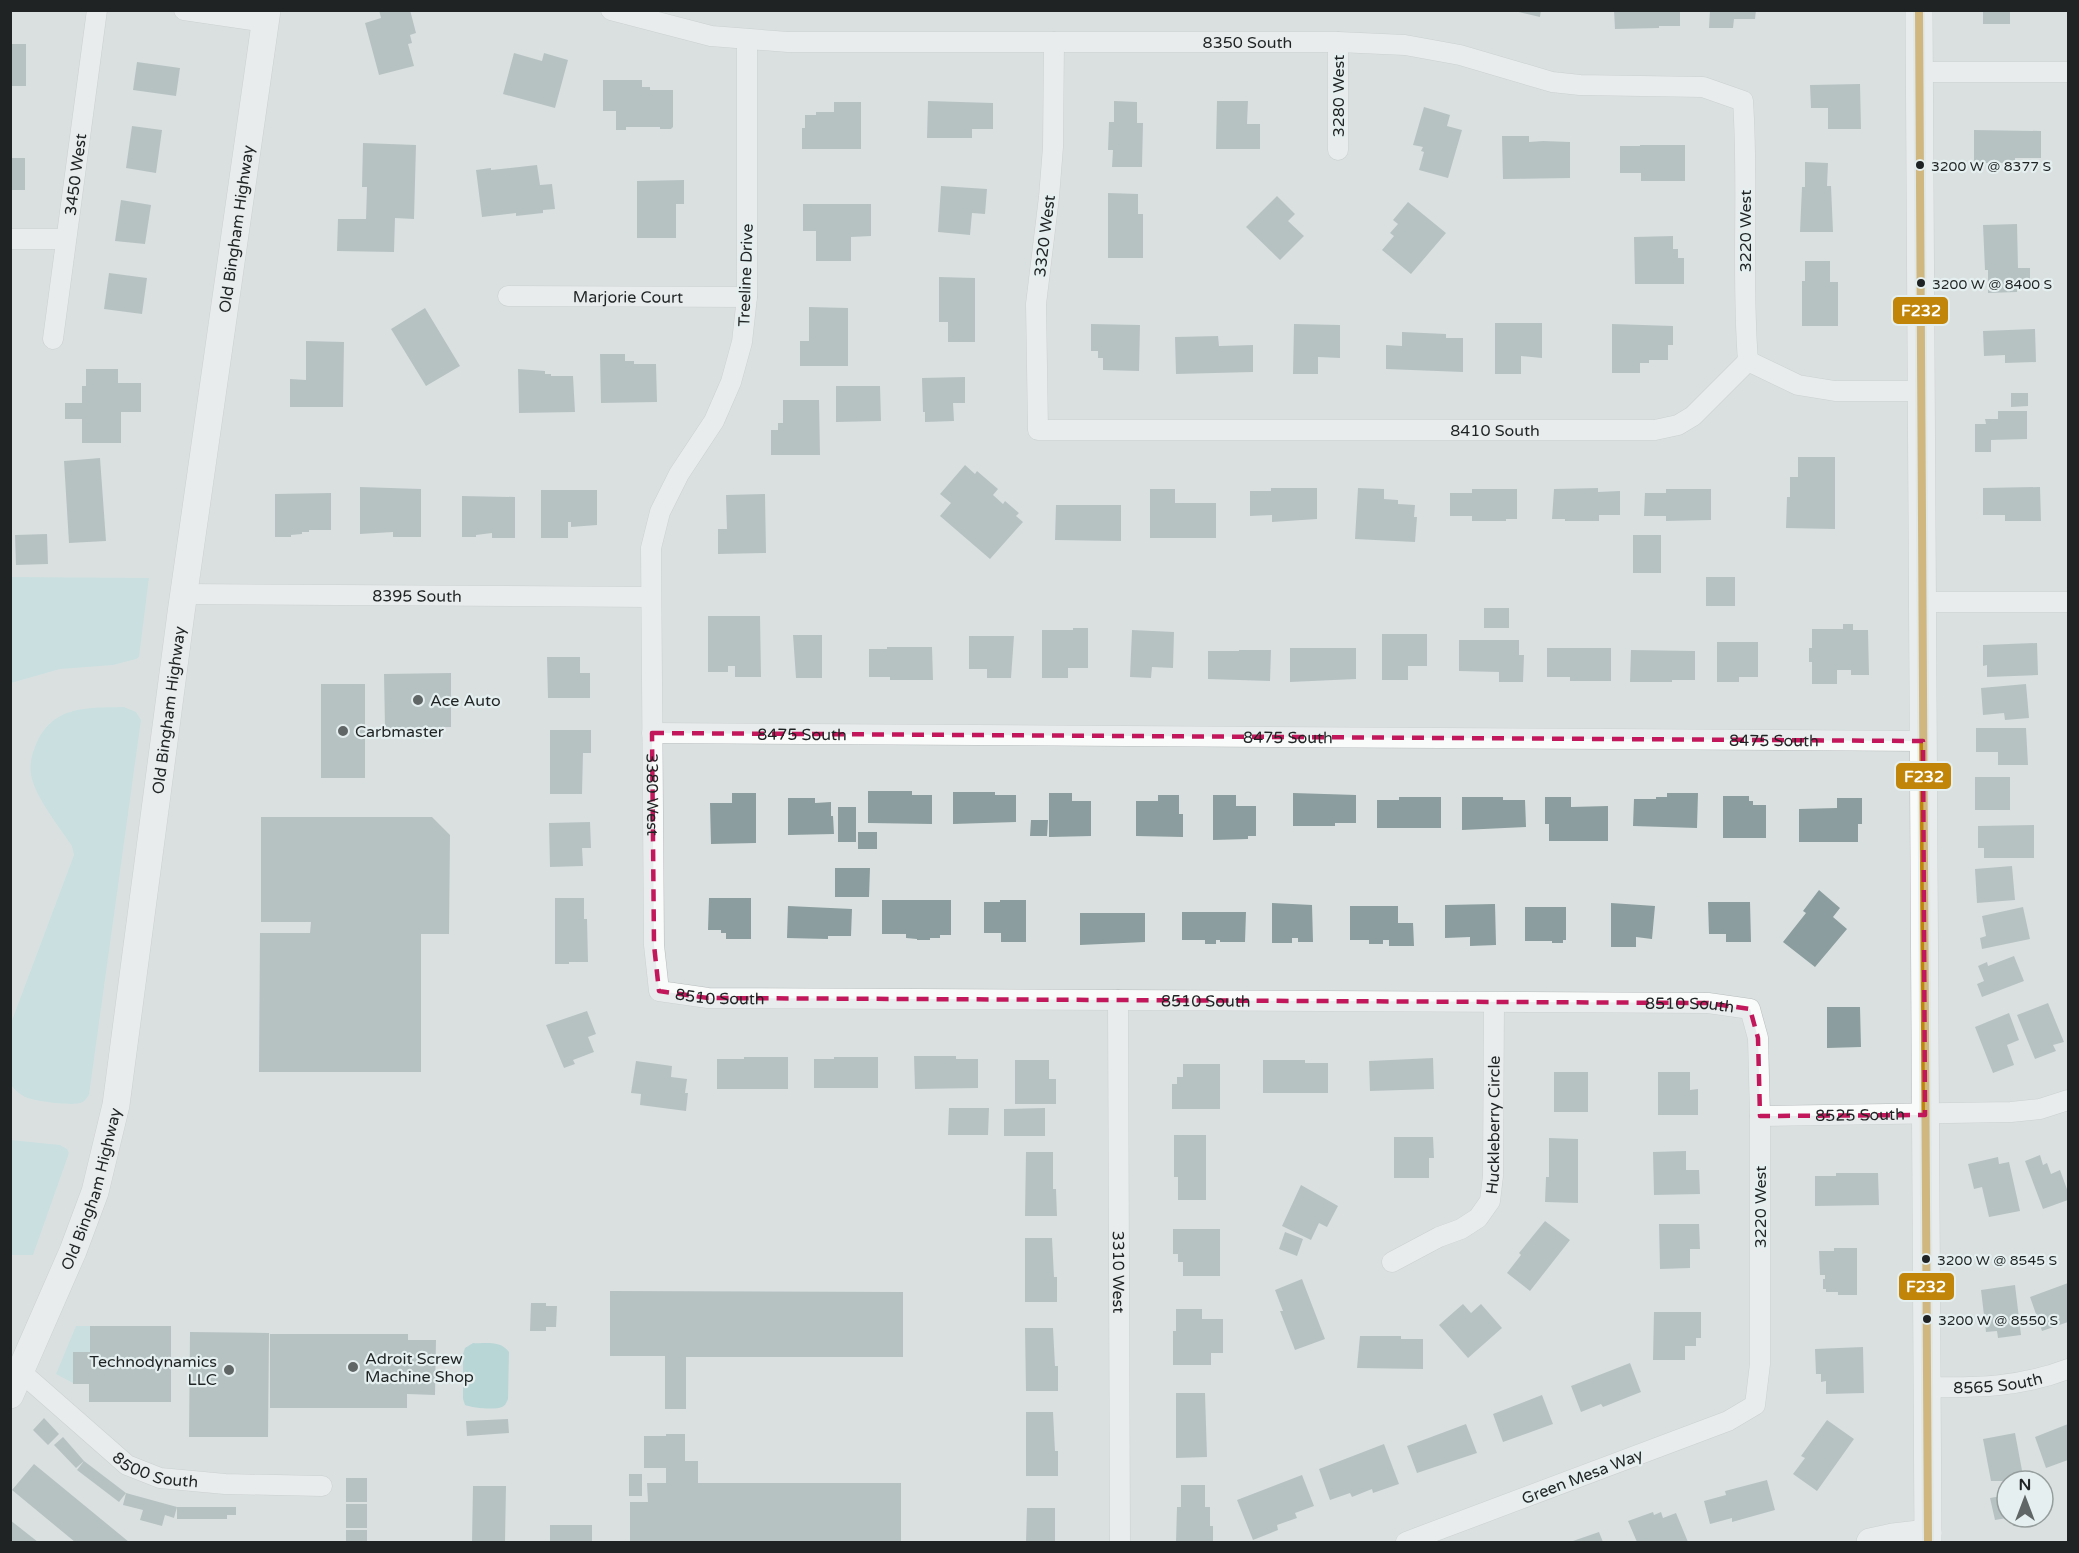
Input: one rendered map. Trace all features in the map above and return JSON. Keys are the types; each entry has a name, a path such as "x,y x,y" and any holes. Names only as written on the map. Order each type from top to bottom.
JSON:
{"street":[{"name":"3450 West","path":"53,339 97,10"},
{"path":"184,10 266,16"},
{"name":"8350 South","path":"611,10 700,33 747,40 788,42 1338,42 1406,45 1460,55 1552,82 1600,86 1703,87 1743,101"},
{"path":"1870,1542 1893,1537 1928,1538 1919,10"},
{"name":"Old Bingham Highway","path":"16,1383 84,1222 95,1192 114,1117 183,594 266,16"},
{"name":"Treeline Drive","path":"650,597 651,549 660,512 679,474 714,421 731,382 742,342 747,297 747,40"},
{"name":"3320 West","path":"1038,430 1036,304 1053,147 1054,42"},
{"name":"3280 West","path":"1338,42 1338,150"},
{"path":"1919,72 2068,72"},
{"name":"3220 West","path":"1743,101 1746,142 1745,328 1748,361"},
{"path":"10,239 65,239"},
{"name":"Marjorie Court","path":"508,296 747,297"},
{"path":"1748,361 1798,385 1835,391 1922,391"},
{"name":"8410 South","path":"1038,430 1655,430 1678,425 1693,416 1748,361"},
{"name":"8395 South","path":"183,594 650,597"},
{"name":"3380 West","path":"650,597 654,945 659,991"},
{"path":"1923,603 2068,602"},
{"name":"8475 South","path":"652,733 1923,741"},
{"name":"8510 South","path":"659,991 708,998 1707,1003 1750,1009"},
{"name":"3310 West","path":"1118,1000 1120,1542"},
{"name":"Huckleberry Circle","path":"1392,1262 1439,1237 1461,1229 1478,1218 1490,1201 1493,1176 1494,1003"},
{"name":"3220 West","path":"1750,1009 1758,1038 1760,1116 1760,1364 1755,1405"},
{"name":"8525 South","path":"1760,1116 2011,1112 2040,1109 2068,1100"},
{"name":"8565 South","path":"1928,1386 2005,1386 2042,1379 2068,1369"},
{"name":"8500 South","path":"16,1383 127,1465 160,1478 225,1484 322,1486"},
{"name":"Green Mesa Way","path":"1406,1542 1728,1421 1755,1405"}],"highlighted area":[{"path":"652,733 1923,741 1925,1115 1760,1116 1758,1038 1750,1009 1708,1003 708,998 659,991 654,945"}],"shaded area":[{"path":"11,577 149,578 139,657 113,665 60,669 11,683"},
{"path":"124,707 136,712 141,720 89,1095 83,1102 72,1104 30,1099 21,1095 11,1085 11,1023 74,855 72,846 49,813 35,787 31,771 32,754 42,733 60,716 83,709"},
{"path":"11,1140 60,1145 69,1153 33,1255 11,1255"},
{"path":"76,1326 90,1326 90,1352 73,1352 73,1383 56,1374"},
{"path":"473,1343 497,1344 509,1352 508,1399 502,1407 484,1408 465,1405 463,1354 465,1348"}],"building":[{"path":"379,10 410,10 416,33 410,35 412,43 408,44 414,66 379,75 365,23 381,18"},
{"path":"1510,10 1541,10 1540,17"},
{"path":"1614,10 1680,10 1680,26 1615,29"},
{"path":"1710,10 1756,10 1755,19 1734,19 1733,28 1709,28"},
{"path":"1983,10 2010,10 2010,24 1983,24"},
{"path":"10,44 26,44 26,86 10,86"},
{"path":"514,53 542,61 544,53 568,60 555,108 503,94"},
{"path":"137,62 180,68 176,96 133,90"},
{"path":"603,80 642,80 642,87 650,87 650,90 673,90 673,127 660,129 660,127 626,127 626,130 616,130 616,111 603,111"},
{"path":"1860,84 1861,129 1828,129 1828,108 1811,108 1810,85"},
{"path":"928,101 993,103 993,129 972,129 972,138 927,138"},
{"path":"1114,101 1137,102 1137,123 1143,123 1142,167 1112,167 1113,150 1108,150 1109,122 1114,122"},
{"path":"1217,101 1248,101 1247,124 1260,124 1260,149 1216,149"},
{"path":"834,102 861,102 861,149 802,149 802,128 805,128 805,115 816,115 816,112 834,112"},
{"path":"1424,107 1450,115 1447,126 1462,130 1448,178 1419,170 1424,152 1421,151 1423,147 1413,145"},
{"path":"132,126 162,130 156,173 126,168"},
{"path":"1974,130 2041,131 2041,158 2015,158 2015,163 1974,163"},
{"path":"1502,136 1529,136 1529,142 1570,142 1570,178 1503,179"},
{"path":"363,143 416,145 414,219 395,218 394,252 337,251 338,219 366,219 367,187 362,187"},
{"path":"1685,145 1685,181 1641,181 1641,173 1620,173 1620,146"},
{"path":"10,158 25,158 25,190 10,190"},
{"path":"1805,162 1828,163 1827,186 1831,186 1833,232 1800,232"},
{"path":"537,165 540,185 552,184 555,209 543,210 543,213 516,216 516,213 482,217 476,170"},
{"path":"684,180 684,204 676,204 676,238 637,238 637,181"},
{"path":"941,186 987,189 985,214 972,213 970,235 938,232"},
{"path":"1108,193 1138,194 1138,214 1143,214 1143,258 1108,258"},
{"path":"1277,196 1295,214 1288,221 1304,236 1280,260 1246,227"},
{"path":"121,200 151,205 145,244 115,241"},
{"path":"1408,202 1446,233 1411,274 1382,250 1394,236 1390,233 1398,224 1393,220"},
{"path":"803,204 871,204 871,236 851,237 851,261 816,261 816,231 803,231"},
{"path":"2017,224 2018,268 2030,268 2030,287 2017,288 2017,292 1988,293 1983,225"},
{"path":"1673,236 1673,249 1678,249 1678,258 1684,258 1684,284 1635,284 1634,237"},
{"path":"1805,261 1830,261 1830,282 1838,282 1838,326 1802,326 1802,281 1805,281"},
{"path":"109,273 147,278 142,314 104,309"},
{"path":"939,277 975,278 975,342 948,342 948,322 939,322"},
{"path":"809,307 848,308 848,366 800,366 800,341 809,341"},
{"path":"425,308 460,366 426,386 391,329"},
{"path":"1495,323 1542,323 1542,358 1521,356 1521,374 1495,374"},
{"path":"1091,324 1140,325 1139,371 1103,370 1103,358 1098,358 1098,351 1091,351"},
{"path":"1294,324 1340,325 1340,358 1318,357 1318,374 1293,374"},
{"path":"1612,324 1673,326 1673,345 1668,345 1668,360 1649,360 1649,363 1640,363 1640,373 1612,373"},
{"path":"2035,329 2036,362 2005,363 2005,355 1984,356 1983,331"},
{"path":"1402,332 1446,334 1446,338 1463,338 1463,372 1386,369 1386,345 1402,346"},
{"path":"1218,336 1219,346 1253,345 1253,372 1176,374 1175,337"},
{"path":"306,341 344,342 343,407 290,407 290,379 306,380"},
{"path":"600,354 625,354 625,361 634,361 634,364 656,364 657,402 601,403"},
{"path":"86,369 118,369 118,383 141,383 141,412 121,412 121,443 82,443 82,419 65,419 65,403 82,403 82,386 86,386"},
{"path":"518,369 545,371 545,374 551,374 551,376 573,376 575,412 519,413"},
{"path":"965,377 965,403 953,403 954,421 925,422 922,378"},
{"path":"836,386 880,386 881,421 836,422"},
{"path":"2011,393 2028,393 2028,406 2011,407"},
{"path":"783,400 819,400 820,455 771,455 771,430 778,430 778,423 783,423"},
{"path":"1998,411 2027,411 2027,439 1991,440 1991,452 1975,452 1975,424 1986,424 1985,419 1998,419"},
{"path":"1798,457 1835,457 1835,529 1786,528 1790,477 1798,477"},
{"path":"100,458 106,541 69,543 64,461"},
{"path":"965,465 975,474 977,471 998,489 993,495 1003,504 1005,501 1019,513 1016,516 1023,522 990,559 940,516 951,503 940,494"},
{"path":"360,487 421,489 421,537 393,537 393,532 360,534"},
{"path":"2040,487 2041,521 2005,521 2005,515 1983,515 1983,488"},
{"path":"1271,488 1317,488 1317,519 1272,522 1272,515 1250,516 1250,491 1271,491"},
{"path":"1358,488 1384,489 1384,499 1398,500 1398,504 1415,505 1414,517 1417,517 1415,542 1355,539"},
{"path":"1598,488 1598,492 1620,491 1620,515 1599,515 1599,521 1552,519 1554,489"},
{"path":"1150,489 1175,489 1175,503 1216,503 1216,538 1150,538"},
{"path":"1472,489 1517,489 1517,519 1472,521 1472,516 1450,516 1450,493 1472,493"},
{"path":"1666,489 1711,489 1711,520 1666,521 1666,516 1644,516 1645,493 1666,493"},
{"path":"541,490 597,490 597,525 571,527 571,522 568,522 568,538 541,538"},
{"path":"331,493 331,530 309,530 302,534 291,535 291,537 275,537 275,494"},
{"path":"765,494 766,553 718,554 718,529 727,529 726,495"},
{"path":"462,496 515,497 515,538 492,538 492,533 476,535 476,537 462,537"},
{"path":"1056,505 1121,505 1121,541 1055,540"},
{"path":"47,534 48,564 16,565 15,535"},
{"path":"1633,535 1661,535 1661,573 1633,573"},
{"path":"1706,577 1735,577 1735,606 1706,606"},
{"path":"1484,608 1509,608 1509,628 1484,628"},
{"path":"708,616 760,616 761,677 735,677 735,666 728,666 728,672 708,672"},
{"path":"1843,624 1853,624 1853,630 1868,630 1869,675 1851,675 1851,670 1837,670 1837,684 1812,684 1812,662 1809,662 1809,648 1812,648 1812,629 1843,629"},
{"path":"1073,628 1088,628 1088,668 1068,668 1068,678 1042,678 1042,630 1073,630"},
{"path":"1132,630 1174,632 1173,668 1152,667 1151,678 1130,677"},
{"path":"1382,634 1427,634 1427,666 1408,666 1408,680 1382,680"},
{"path":"793,635 822,635 822,678 796,678"},
{"path":"969,636 1014,636 1011,678 987,678 987,669 969,669"},
{"path":"1459,640 1519,640 1519,655 1524,655 1523,682 1499,682 1499,672 1459,671"},
{"path":"1717,642 1758,642 1758,677 1739,677 1739,682 1717,682"},
{"path":"2037,643 2038,675 1987,677 1987,665 1983,666 1983,645"},
{"path":"887,647 932,647 933,680 890,680 890,677 869,677 869,649 887,649"},
{"path":"1290,648 1356,648 1356,679 1290,682"},
{"path":"1547,648 1611,648 1611,681 1570,681 1570,677 1547,677"},
{"path":"1271,650 1270,681 1208,679 1208,651"},
{"path":"1631,650 1695,651 1695,680 1630,682"},
{"path":"547,657 580,657 580,673 590,673 590,698 548,698"},
{"name":"Ace Auto","path":"451,673 451,727 385,728 384,674"},
{"name":"Carbmaster","path":"321,684 365,684 365,778 321,778"},
{"path":"2026,684 2029,718 2005,720 2004,713 1983,715 1981,688"},
{"path":"1976,728 2026,728 2028,765 1998,765 1998,752 1976,752"},
{"path":"550,730 591,730 591,753 583,753 582,794 550,794"},
{"path":"1975,777 2010,777 2010,810 1975,810"},
{"path":"868,791 912,791 912,795 932,795 932,824 868,823"},
{"path":"953,792 995,792 995,795 1016,795 1016,822 953,824"},
{"path":"732,793 756,793 756,843 711,844 710,803 732,803"},
{"path":"1049,793 1072,793 1072,801 1091,801 1091,836 1049,837"},
{"path":"1293,793 1356,795 1356,823 1335,823 1335,826 1293,826"},
{"path":"1667,793 1698,793 1697,828 1633,826 1634,799 1667,797"},
{"path":"1158,795 1179,795 1179,814 1183,814 1183,837 1136,836 1136,801 1158,801"},
{"path":"1213,795 1236,795 1236,806 1256,806 1256,836 1248,836 1248,839 1213,840"},
{"path":"1723,796 1749,796 1749,801 1753,801 1753,805 1766,805 1766,838 1723,838"},
{"path":"1399,797 1441,797 1441,828 1377,828 1377,800 1399,800"},
{"path":"1462,797 1503,797 1503,800 1525,800 1526,827 1462,830"},
{"path":"1545,797 1571,797 1571,807 1608,806 1608,841 1549,841 1549,824 1545,824"},
{"path":"788,798 815,798 815,803 831,802 834,834 788,835"},
{"path":"1837,798 1862,798 1862,824 1858,824 1858,842 1799,842 1799,809 1837,808"},
{"path":"838,807 856,807 856,842 838,842"},
{"path":"261,817 432,817 450,835 449,934 421,934 421,1072 259,1072 260,933 310,933 311,922 261,922"},
{"path":"1031,820 1048,820 1047,836 1030,836"},
{"path":"590,822 591,848 582,848 583,866 550,867 549,823"},
{"path":"2034,825 2034,858 1984,858 1984,848 1978,848 1978,826"},
{"path":"858,832 877,832 877,849 858,849"},
{"path":"2012,866 2015,900 1977,903 1975,869"},
{"path":"835,868 870,868 869,897 835,897"},
{"path":"1819,890 1840,908 1833,917 1847,929 1815,967 1783,942 1806,913 1803,911"},
{"path":"555,898 584,898 588,962 555,964"},
{"path":"709,898 751,898 751,939 726,939 726,933 721,933 721,930 708,930"},
{"path":"882,900 951,900 951,935 940,935 940,938 930,938 930,940 917,940 906,938 906,934 882,934"},
{"path":"1000,900 1026,900 1026,942 1001,942 1001,933 984,933 984,902 1000,902"},
{"path":"1708,902 1750,902 1751,942 1726,942 1726,934 1709,934"},
{"path":"1272,903 1312,905 1313,942 1298,942 1298,938 1292,938 1292,943 1272,943"},
{"path":"1611,903 1655,906 1652,939 1636,937 1636,947 1611,947"},
{"path":"1495,904 1496,945 1470,946 1470,937 1445,938 1445,905"},
{"path":"788,906 852,909 851,936 828,936 828,939 787,938"},
{"path":"1350,906 1398,906 1398,923 1413,923 1414,946 1389,946 1389,940 1383,940 1383,944 1369,944 1369,940 1350,940"},
{"path":"1525,907 1566,907 1566,940 1563,940 1563,943 1525,941"},
{"path":"2023,907 2030,939 1982,949 1980,938 1986,936 1982,916"},
{"path":"1182,912 1246,912 1245,942 1216,940 1216,944 1205,944 1205,940 1182,940"},
{"path":"1080,913 1145,913 1145,942 1080,945"},
{"path":"2014,956 2024,981 1982,997 1977,984 1984,981 1978,966 1987,962 1988,966"},
{"path":"2048,1003 2064,1042 2053,1045 2056,1051 2035,1059 2017,1015"},
{"path":"1827,1007 1860,1007 1861,1047 1827,1048"},
{"path":"587,1011 596,1034 588,1037 594,1052 573,1060 575,1064 564,1068 546,1025"},
{"path":"2009,1013 2019,1040 2007,1045 2014,1065 1993,1073 1975,1027"},
{"path":"914,1056 956,1056 956,1059 978,1059 978,1088 915,1089"},
{"path":"744,1057 788,1057 788,1089 717,1089 717,1059 744,1059"},
{"path":"834,1057 878,1057 878,1088 814,1088 814,1059 834,1059"},
{"path":"1433,1058 1434,1089 1370,1091 1369,1061"},
{"path":"1015,1060 1049,1060 1049,1079 1056,1079 1056,1104 1015,1104"},
{"path":"1263,1060 1305,1060 1305,1063 1328,1063 1328,1093 1263,1093"},
{"path":"636,1061 672,1066 671,1077 687,1079 686,1111 640,1105 641,1094 631,1093"},
{"path":"1183,1064 1220,1064 1220,1109 1172,1109 1172,1084 1177,1084 1177,1077 1183,1077"},
{"path":"1554,1072 1588,1072 1588,1112 1554,1112"},
{"path":"1658,1072 1690,1072 1690,1090 1698,1089 1698,1115 1658,1115"},
{"path":"949,1108 989,1108 988,1135 948,1135"},
{"path":"1045,1108 1045,1136 1004,1136 1004,1109"},
{"path":"1174,1135 1206,1135 1206,1200 1178,1200 1178,1177 1174,1177"},
{"path":"1394,1137 1433,1137 1434,1158 1429,1158 1429,1178 1394,1178"},
{"path":"1549,1138 1578,1139 1578,1203 1545,1202 1546,1177 1549,1177"},
{"path":"1686,1151 1686,1170 1699,1170 1700,1194 1654,1195 1653,1152"},
{"path":"1026,1152 1053,1152 1053,1189 1056,1189 1057,1216 1025,1216"},
{"path":"2040,1155 2043,1165 2047,1163 2051,1174 2060,1170 2068,1192 2068,1200 2043,1209 2025,1161"},
{"path":"1998,1157 1999,1164 2009,1162 2020,1211 1989,1217 1982,1187 1974,1189 1968,1164"},
{"path":"1836,1173 1878,1173 1879,1205 1815,1206 1815,1176 1836,1176"},
{"path":"1301,1185 1338,1206 1327,1227 1319,1223 1311,1240 1282,1226"},
{"path":"1545,1221 1570,1240 1530,1291 1507,1273 1521,1255 1519,1253"},
{"path":"1659,1224 1699,1224 1700,1249 1690,1249 1690,1268 1660,1269"},
{"path":"1173,1229 1220,1229 1220,1276 1183,1276 1183,1262 1178,1262 1178,1254 1173,1254"},
{"path":"1285,1232 1303,1239 1297,1256 1279,1249"},
{"path":"1025,1238 1052,1238 1054,1277 1057,1277 1057,1302 1025,1302"},
{"path":"1834,1248 1857,1248 1857,1295 1838,1295 1838,1292 1826,1292 1826,1289 1823,1289 1825,1275 1820,1275 1819,1251 1834,1251"},
{"path":"1302,1279 1325,1339 1295,1350 1280,1311 1283,1311 1275,1290"},
{"path":"2068,1283 2068,1322 2042,1331 2030,1297"},
{"path":"2015,1285 2021,1335 1998,1338 1997,1331 1986,1332 1981,1290"},
{"path":"610,1291 903,1292 903,1357 686,1357 686,1409 665,1409 665,1356 610,1356"},
{"path":"531,1303 557,1306 556,1327 546,1327 546,1331 530,1331"},
{"path":"1463,1304 1471,1313 1481,1304 1502,1328 1468,1358 1439,1325"},
{"path":"1176,1309 1202,1309 1202,1319 1223,1319 1223,1353 1211,1353 1211,1365 1173,1365 1173,1331 1176,1331"},
{"path":"1654,1312 1701,1312 1701,1338 1696,1338 1696,1346 1685,1346 1685,1360 1653,1360"},
{"path":"90,1326 171,1326 171,1402 89,1402 89,1384 73,1384 73,1352 90,1352"},
{"path":"1025,1328 1053,1328 1055,1366 1058,1366 1058,1391 1026,1391"},
{"name":"Technodynamics LLC","path":"190,1332 269,1333 268,1437 189,1437"},
{"name":"Adroit Screw Machine Shop","path":"270,1334 408,1334 408,1340 436,1340 435,1395 407,1394 407,1408 270,1408"},
{"path":"1360,1336 1401,1336 1401,1339 1423,1339 1423,1369 1357,1368"},
{"path":"1863,1347 1864,1393 1826,1394 1826,1381 1821,1382 1821,1374 1816,1374 1815,1349"},
{"path":"1630,1363 1641,1392 1603,1407 1601,1404 1581,1412 1571,1386"},
{"path":"1176,1393 1205,1393 1207,1457 1176,1458"},
{"path":"1542,1395 1553,1424 1503,1442 1493,1414"},
{"path":"1026,1412 1053,1412 1055,1451 1058,1451 1058,1476 1026,1476"},
{"path":"44,1418 59,1434 48,1445 33,1430"},
{"path":"508,1419 509,1433 467,1436 466,1421"},
{"path":"1827,1420 1854,1439 1817,1491 1793,1474 1805,1458 1801,1456"},
{"path":"1466,1424 1477,1453 1417,1473 1407,1446"},
{"path":"2068,1424 2068,1460 2046,1468 2035,1437"},
{"path":"2015,1433 2022,1469 1995,1469 1995,1481 1991,1481 1983,1439"},
{"path":"666,1434 685,1434 685,1461 698,1461 698,1483 901,1483 901,1542 630,1542 630,1502 648,1502 647,1483 666,1483 666,1468 644,1468 644,1436 666,1436"},
{"path":"63,1437 84,1461 76,1468 54,1445"},
{"path":"1384,1444 1399,1484 1373,1493 1372,1489 1352,1497 1350,1493 1330,1500 1319,1469"},
{"path":"84,1461 126,1493 119,1502 77,1470"},
{"path":"34,1464 129,1542 75,1542 12,1490"},
{"path":"629,1474 642,1474 642,1496 629,1496"},
{"path":"1302,1475 1314,1506 1295,1513 1297,1518 1277,1525 1278,1530 1253,1540 1237,1500"},
{"path":"346,1478 367,1478 367,1502 346,1502"},
{"path":"1767,1480 1775,1510 1732,1522 1732,1518 1710,1524 1704,1501 1726,1495 1725,1491"},
{"path":"1181,1485 1205,1485 1205,1507 1210,1507 1213,1542 1176,1542 1177,1507 1181,1507"},
{"path":"473,1486 506,1486 505,1542 472,1542"},
{"path":"126,1493 177,1507 174,1518 165,1515 162,1526 140,1520 143,1510 123,1505"},
{"path":"1995,1497 1995,1520 1990,1498"},
{"path":"346,1504 367,1504 367,1528 346,1528"},
{"path":"177,1507 236,1507 236,1515 227,1515 227,1519 177,1519"},
{"path":"1027,1508 1055,1508 1055,1542 1026,1542"},
{"path":"1653,1512 1654,1515 1661,1512 1663,1518 1676,1513 1688,1542 1637,1542 1628,1521"},
{"path":"10,1520 38,1542 10,1542"},
{"path":"550,1525 592,1525 592,1542 550,1542"},
{"path":"346,1530 367,1530 367,1542 346,1542"},
{"path":"1599,1532 1603,1542 1570,1542"}],"transit line":[{"name":"F232","path":"1919,10 1928,1542"}],"place":[{"name":"3200 W @ 8377 S","path":"1920,165"},
{"name":"3200 W @ 8400 S","path":"1921,283"},
{"name":"Ace Auto","path":"418,700"},
{"name":"Carbmaster","path":"343,731"},
{"name":"3200 W @ 8545 S","path":"1926,1259"},
{"name":"3200 W @ 8550 S","path":"1927,1319"},
{"name":"Adroit Screw Machine Shop","path":"353,1367"},
{"name":"Technodynamics LLC","path":"229,1370"}]}
